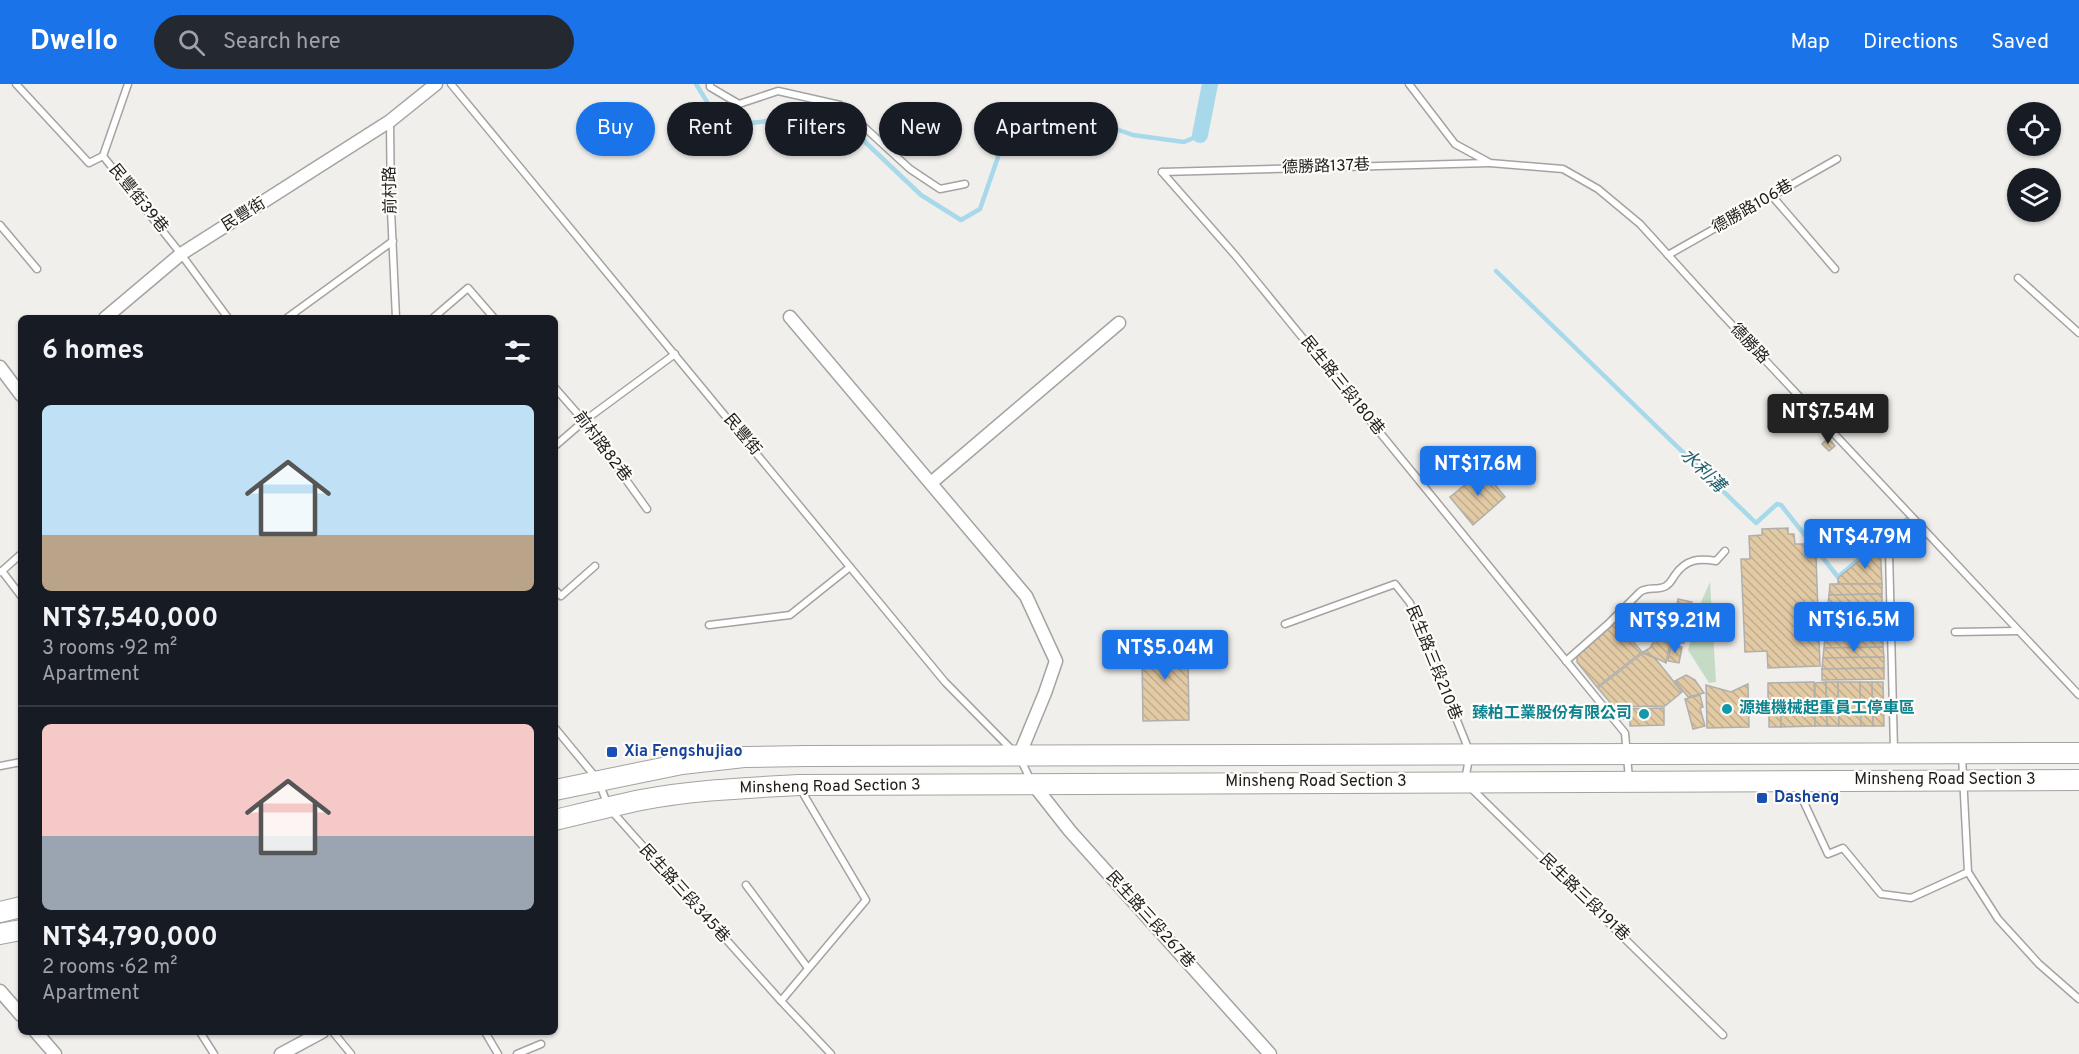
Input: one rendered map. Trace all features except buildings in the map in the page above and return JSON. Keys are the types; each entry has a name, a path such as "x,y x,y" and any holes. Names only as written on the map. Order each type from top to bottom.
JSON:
{"main road":[{"name":"Minsheng Road Section 3","path":"558,788 682,764 744,757 1470,753 2079,753"},
{"name":"Minsheng Road Section 3","path":"558,819 641,800 746,788 798,785 2079,780"},
{"path":"0,912 18,908"},
{"path":"0,934 18,931"}],"street":[{"path":"390,121 436,84"},
{"name":"民豐街","path":"109,315 182,254 390,121"},
{"path":"790,317 1026,596 1056,661 1018,756"},
{"path":"931,483 1119,323"},
{"path":"0,367 18,389"},
{"name":"民生路三段267巷","path":"1033,784 1070,831 1270,1054"},
{"path":"0,991 18,1012"},
{"path":"39,1035 55,1054"},
{"path":"281,1054 316,1035"}],"lane":[{"name":"民豐街39巷","path":"16,84 89,162 103,156 182,254 226,315"},
{"path":"103,156 128,84"},
{"name":"民豐街","path":"451,84 945,682 1018,756 1033,784"},
{"path":"710,84 710,87 739,104 778,91 840,105 910,170 940,189 965,184"},
{"name":"德勝路","path":"1413,85 1455,144 1490,163 1563,169 1598,189 1640,224 2079,695"},
{"name":"前村路","path":"390,121 396,315"},
{"name":"德勝路106巷","path":"1668,255 1837,159"},
{"name":"德勝路137巷","path":"1162,172 1490,163"},
{"name":"民生路三段180巷","path":"1162,172 1235,255 1625,733 1629,780"},
{"path":"1772,196 1835,269"},
{"path":"0,225 36,269"},
{"path":"291,315 393,241"},
{"path":"2018,278 2079,333"},
{"path":"436,315 468,288 491,315"},
{"path":"558,444 675,354"},
{"name":"前村路82巷","path":"558,391 585,421 647,509"},
{"path":"1894,752 1889,551 1918,524"},
{"path":"1566,661 1645,588 1664,587 1671,582 1683,566 1692,560 1700,558 1716,561 1725,551"},
{"path":"18,557 1,572 18,592"},
{"path":"558,593 561,596 594,566"},
{"path":"709,625 790,615 850,567"},
{"name":"民生路三段210巷","path":"1285,624 1395,584 1410,603 1470,753"},
{"path":"1955,632 2018,631"},
{"path":"558,732 598,780"},
{"path":"1962,752 1968,872 1998,919 2039,964 2079,999"},
{"path":"1465,781 1470,753"},
{"path":"0,766 18,763"},
{"name":"民生路三段345巷","path":"598,780 609,808 780,1001 831,1054"},
{"path":"1793,780 1828,854 1843,848 1881,894 1911,898 1968,872"},
{"name":"民生路三段191巷","path":"1465,781 1724,1035"},
{"path":"780,1001 866,900 798,785"},
{"path":"746,885 808,968"},
{"path":"202,1035 214,1054"},
{"path":"335,1035 351,1054"},
{"path":"487,1035 498,1054"},
{"path":"517,1054 541,1044"}],"green space":[{"path":"1710,582 1716,682 1709,683 1688,650 1699,607"}],"waterway":[{"path":"696,84 722,126 795,118 845,123 921,195 961,220 980,209 1006,134 1051,106 1133,135 1184,142 1200,135"},
{"path":"1200,135 1210,84"},
{"name":"水利溝","path":"1496,271 1756,523 1777,504 1781,505 1838,577 1907,519"}],"place":[{"name":"源進機械起重員工停車區","path":"1727,709"},
{"name":"臻柏工業股份有限公司","path":"1644,714"},
{"name":"Xia Fengshujiao","path":"612,752"},
{"name":"Dasheng","path":"1762,798"}]}
